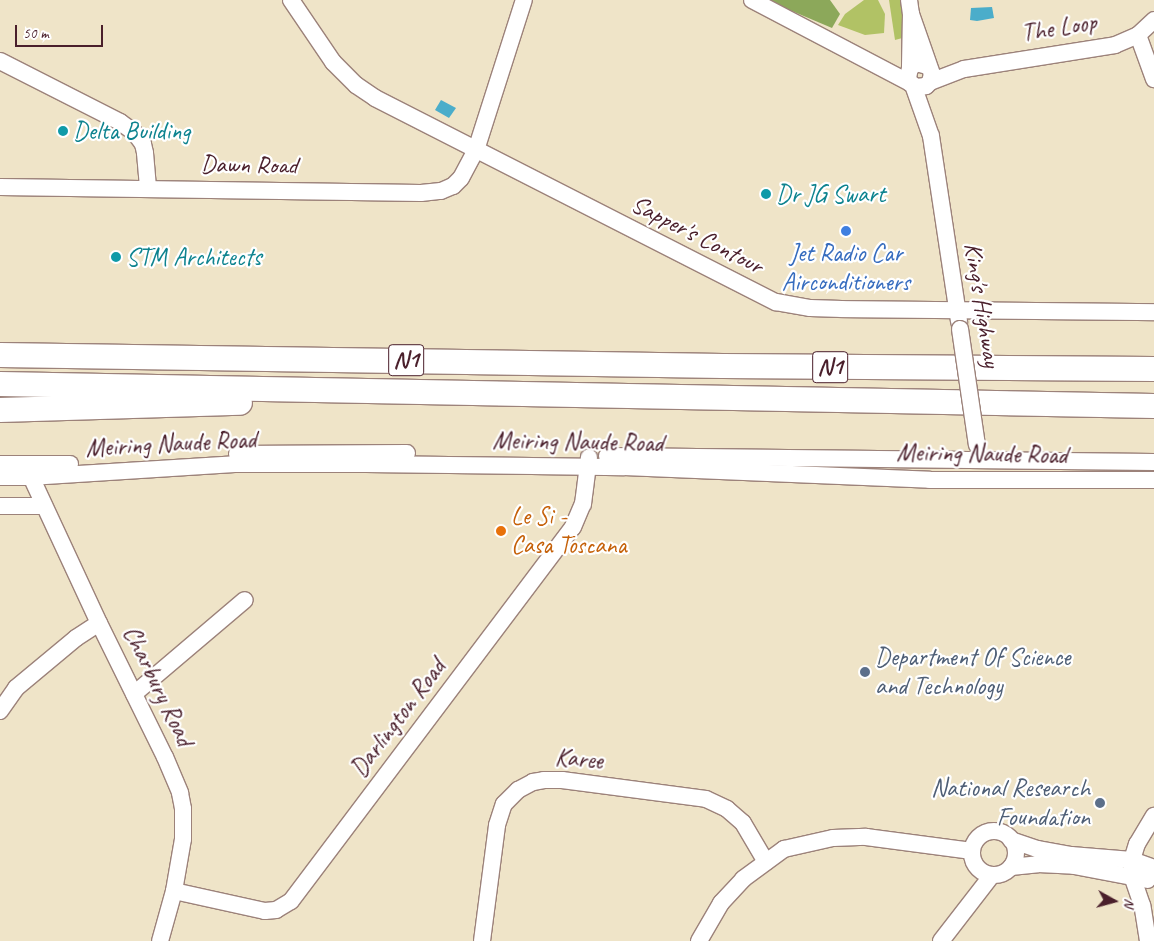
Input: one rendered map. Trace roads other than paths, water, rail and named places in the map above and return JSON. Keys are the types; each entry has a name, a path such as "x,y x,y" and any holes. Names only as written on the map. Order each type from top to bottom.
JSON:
{"highway":[{"path":"0,348 89,355"},
{"name":"N1","path":"0,355 723,366 1154,369"},
{"name":"N1","path":"0,384 1154,406"},
{"path":"0,410 524,395"}],"street":[{"name":"Sapper's Contour","path":"291,0 333,62 356,85 375,98 776,302 810,308 1154,312"},
{"name":"Dawn Road","path":"0,187 435,192 448,188 460,178 476,150 523,0"},
{"path":"752,0 876,64 920,75"},
{"name":"King's Highway","path":"910,7 958,311 978,453 980,480"},
{"name":"The Loop","path":"920,75 1109,46 1138,35 1154,20"},
{"path":"1138,35 1154,79"},
{"path":"0,61 120,122 134,132 143,144 148,189"},
{"name":"Meiring Naude Road","path":"0,477 28,471 235,464 589,461 978,453 1154,462"},
{"name":"Meiring Naude Road","path":"589,461 980,480 1154,480"},
{"name":"Darlington Road","path":"174,890 264,910 276,910 291,901 573,527 583,504 589,461"},
{"name":"Meiring Naude Road","path":"0,464 28,471"},
{"name":"Charbury Road","path":"28,471 99,624 165,757 180,793 183,809 183,839 174,890 160,941"},
{"path":"0,506 44,506"},
{"path":"134,694 244,600"},
{"path":"0,711 16,688 76,638 99,624"},
{"name":"Karee","path":"482,941 497,825 504,804 518,790 533,782 562,780 706,799 727,809 743,823 766,862"},
{"path":"1148,941 1142,904 1132,876 1132,860 1137,844 1154,816"},
{"path":"972,851 976,841 986,833 1002,833 1011,840 1037,850 1132,860 1152,872"},
{"path":"699,941 720,903 743,879 784,849 833,838 866,837 972,851 985,871"},
{"path":"1011,840 1016,854 1011,867"},
{"path":"985,871 1002,873 1011,867 1038,864 1074,866 1132,876 1152,872"},
{"path":"940,941 971,902 985,871"},
{"path":"1142,904 1152,872"}],"water":[{"path":"992,7 994,18 977,21 970,20 971,8"},
{"path":"441,100 456,108 449,118 435,110"}],"place":[{"name":"Delta Building","path":"63,131"},
{"name":"Dr JG Swart","path":"766,194"},
{"name":"Jet Radio Car Airconditioners","path":"846,231"},
{"name":"STM Architects","path":"116,257"},
{"name":"Le Si - Casa Toscana","path":"501,531"},
{"name":"Department Of Science and Technology","path":"865,672"},
{"name":"National Research Foundation","path":"1100,803"}]}
